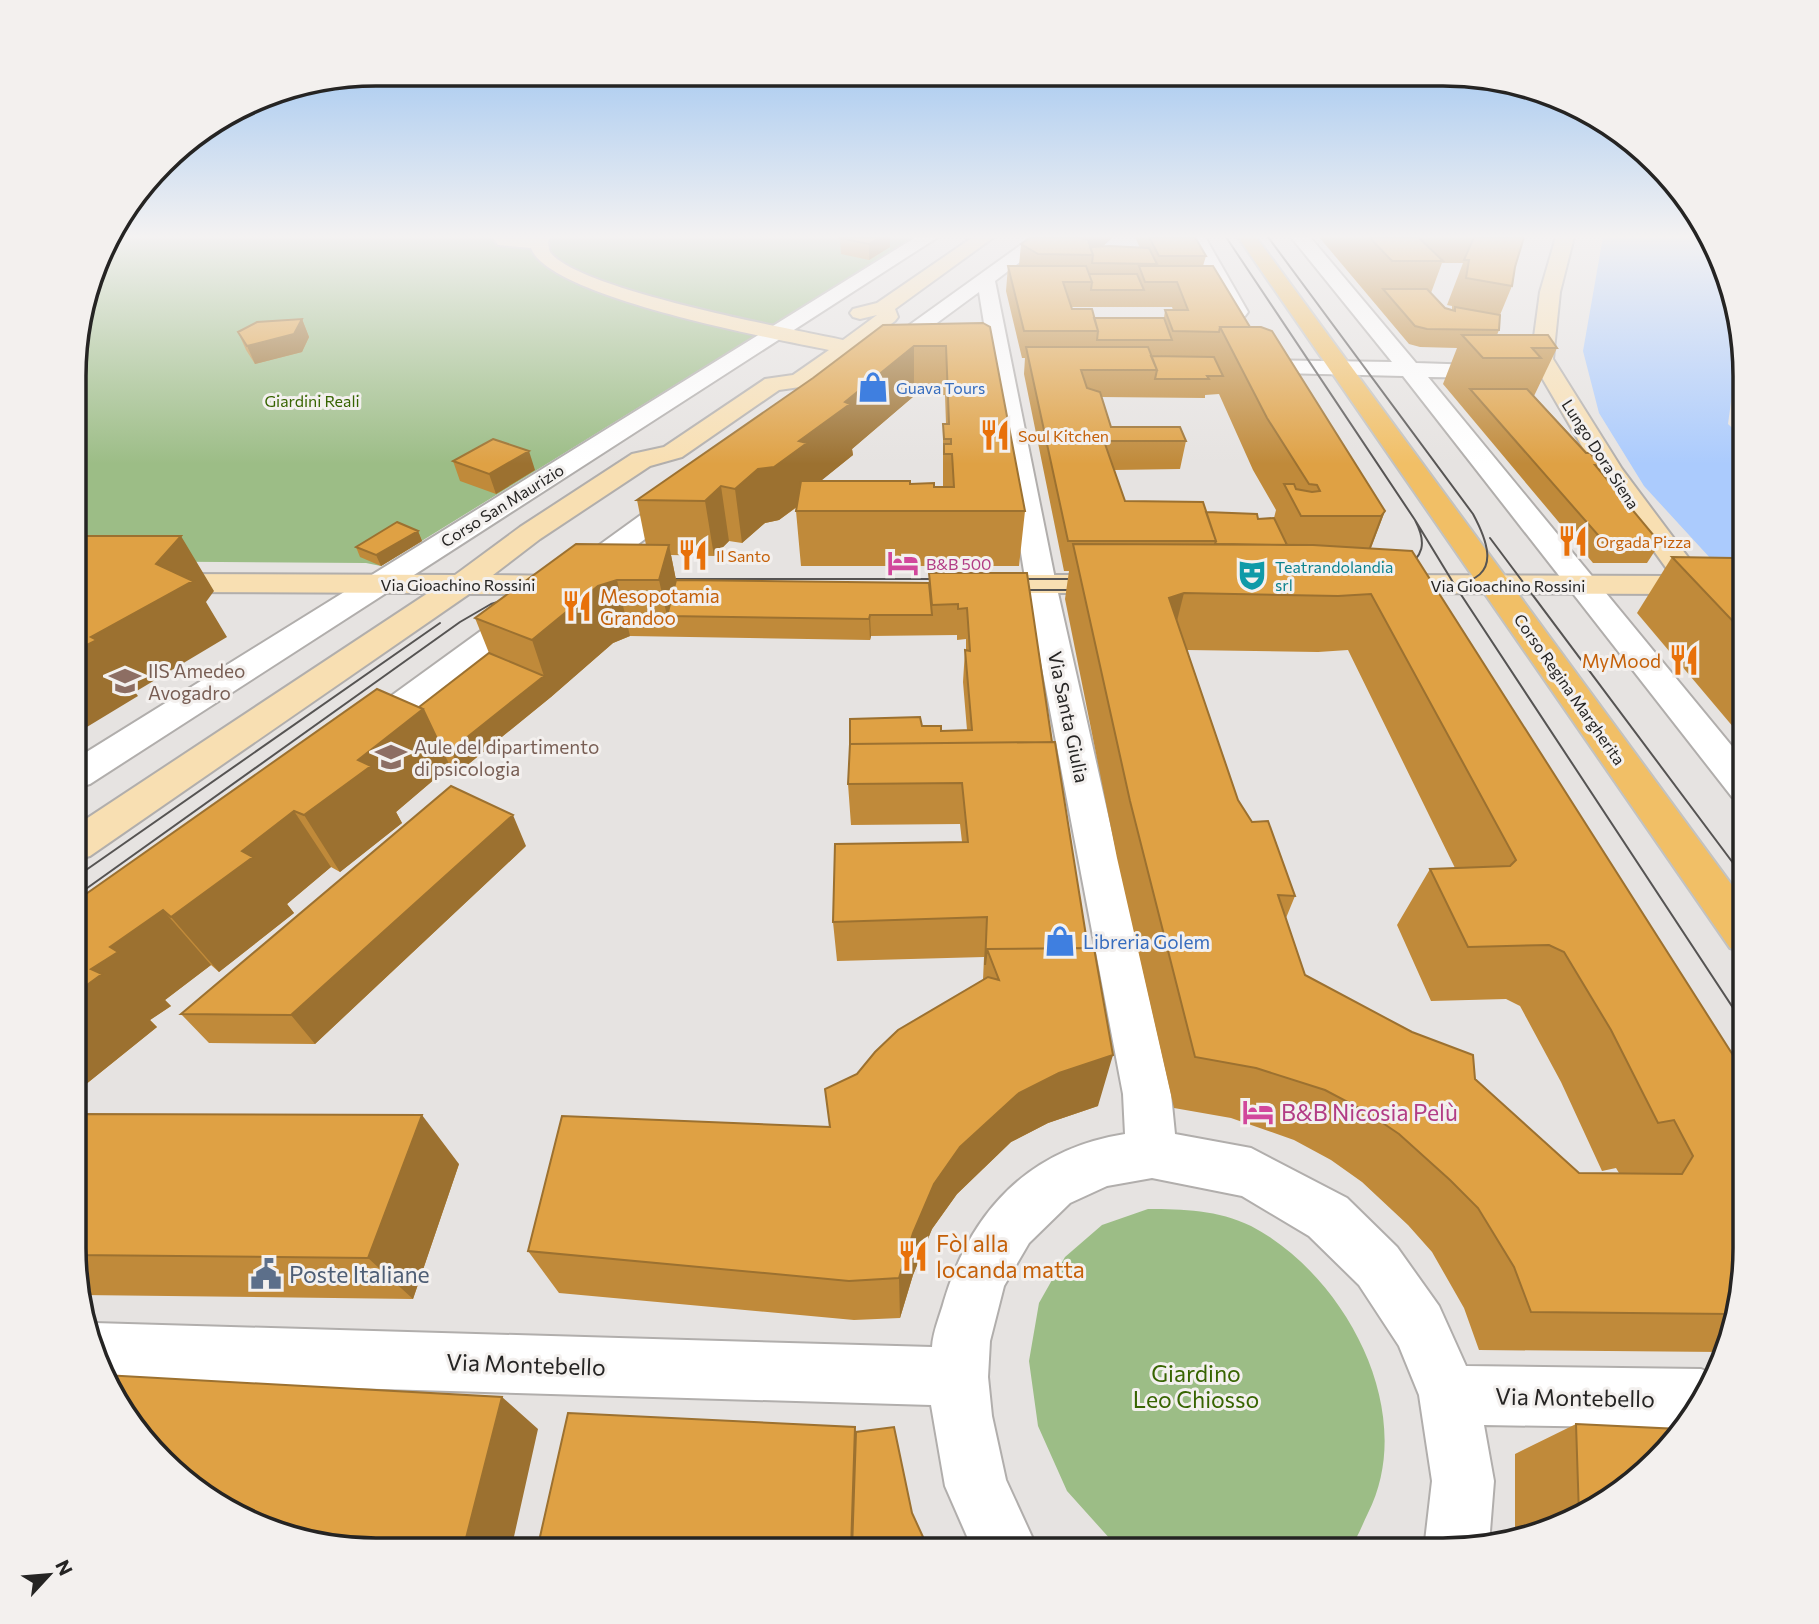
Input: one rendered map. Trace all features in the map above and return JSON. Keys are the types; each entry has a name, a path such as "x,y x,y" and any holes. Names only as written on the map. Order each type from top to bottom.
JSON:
{"main road":[{"name":"Corso Regina Margherita","path":"1301,313 1733,919"}],"street":[{"path":"700,313 877,359"},
{"name":"Corso San Maurizio","path":"86,769 806,313"},
{"path":"86,838 464,583 538,559 663,472 673,452 816,341 859,313"},
{"path":"877,359 888,317 886,313"},
{"path":"820,398 943,313"},
{"name":"Via Santa Giulia","path":"990,313 997,362 1041,584 1147,1094 1152,1154"},
{"path":"1239,313 1286,392"},
{"path":"1363,313 1733,772"},
{"path":"1216,367 1260,347 1341,369 1406,365 1545,365 1549,313"},
{"path":"784,367 799,382 877,359"},
{"name":"Lungo Dora Siena","path":"1545,365 1610,471 1715,585 1723,619"},
{"path":"331,758 701,485"},
{"path":"1389,573 1415,618"},
{"name":"Via Gioachino Rossini","path":"1357,584 1389,573 1495,584 1715,585"},
{"name":"Via Gioachino Rossini","path":"132,583 611,585"},
{"path":"946,584 1150,584"},
{"path":"1000,1538 976,1486 964,1437 959,1377 961,1341 979,1276 1010,1224 1052,1185 1103,1162 1152,1154 1251,1173 1328,1217 1378,1266 1419,1326 1449,1395 1463,1481 1457,1538"},
{"name":"Via Montebello","path":"105,1352 959,1377"},
{"name":"Via Montebello","path":"1449,1395 1690,1399"}],"green space":[{"name":"Giardini Reali","path":"93,313 792,313 381,566 366,563 86,561 86,357"},
{"name":"Giardino Leo Chiosso","path":"1148,1209 1187,1210 1226,1217 1251,1226 1285,1248 1316,1277 1343,1312 1364,1350 1378,1391 1384,1432 1381,1474 1356,1538 1109,1538 1067,1491 1038,1426 1029,1361 1039,1303 1065,1257 1102,1225"}],"water":[{"path":"1590,313 1726,313 1733,357 1733,387 1728,424 1733,429 1733,583 1644,486 1599,413 1583,351"}],"building":[{"path":"1020,313 1093,313 1098,331 1024,331"},
{"path":"1166,313 1241,313 1250,327 1220,327 1219,332 1173,331"},
{"path":"1404,313 1500,315 1499,330 1427,329 1415,326"},
{"path":"1094,318 1164,318 1172,340 1097,340 1098,331"},
{"path":"302,319 294,334 247,346 238,332 257,322"},
{"path":"983,323 990,327 1025,511 796,511 801,481 910,481 910,484 934,483 934,487 954,487 952,454 944,454 944,444 951,444 951,439 944,439 943,424 949,424 946,346 914,346 845,402 850,404 799,441 807,443 774,467 758,469 735,489 721,486 705,501 637,500 813,378 883,325"},
{"path":"1220,327 1261,327 1272,331 1385,511 1381,516 1301,516 1284,484 1294,484 1296,489 1320,491 1317,485 1309,484 1267,418"},
{"path":"1462,335 1548,335 1557,348 1532,348 1541,358 1483,358"},
{"path":"1026,347 1148,347 1157,370 1081,370 1087,388 1100,392 1111,427 1180,427 1186,441 1104,441 1125,501 1203,502 1216,541 1068,541"},
{"path":"1151,356 1214,357 1223,376 1207,376 1209,379 1155,379 1157,370"},
{"path":"1470,389 1527,389 1586,453 1590,453 1599,465 1595,465 1660,543 1605,543"},
{"path":"493,439 529,451 489,474 453,461"},
{"path":"1206,512 1257,514 1258,519 1274,518 1287,545 1215,544"},
{"path":"397,522 418,531 376,555 356,547"},
{"path":"86,536 181,536 156,564 193,581 91,637 97,640 86,646"},
{"path":"576,544 669,545 659,580 617,580 598,586 532,640 475,618"},
{"path":"1073,544 1313,545 1412,551 1733,1055 1733,1267 1725,1314 1531,1312 1514,1267 1478,1208 1399,1134 1365,1111 1325,1090 1256,1068 1195,1057 1130,801","holes":["1184,593 1338,596 1371,594 1516,860 1510,866 1430,869 1468,947 1549,945 1564,952 1611,1030 1658,1123 1674,1120 1693,1156 1682,1174 1579,1173 1475,1079 1473,1055 1412,1032 1305,975 1278,895 1295,896 1268,821 1252,822 1238,800 1169,598"]},
{"path":"1672,557 1733,558 1733,621"},
{"path":"929,573 1027,573 1052,742 850,744 850,719 920,717 922,726 941,726 941,731 972,730 965,650 970,651 967,608 958,609 958,604 932,605"},
{"path":"676,580 929,583 932,615 870,615 869,619 667,616"},
{"path":"489,653 544,676 451,750 440,745 423,709 419,707"},
{"path":"377,689 423,709 358,760 371,766 304,815 294,811 242,851 253,857 171,917 163,910 110,947 118,952 91,969 102,974 86,986 86,894"},
{"path":"1055,742 1088,948 987,949 985,965 987,917 833,922 835,844 968,842 962,783 848,784 850,744"},
{"path":"451,786 513,815 291,1015 181,1014"},
{"path":"1094,948 1113,1055 1059,1073 1019,1093 960,1147 934,1184 913,1233 899,1278 849,1281 528,1251 562,1116 830,1127 825,1089 857,1074 898,1030 988,977 999,980 987,949"},
{"path":"86,1114 422,1115 368,1258 86,1255"},
{"path":"116,1376 502,1397 466,1538 357,1538 320,1533 283,1523 248,1508 215,1489 185,1466 158,1439 135,1409"},
{"path":"568,1413 855,1427 851,1538 540,1538"},
{"path":"1576,1424 1670,1429 1620,1478 1579,1504"},
{"path":"894,1427 912,1513 923,1538 852,1538 856,1432"}],"tram line":[{"path":"1277,313 1415,520"},
{"path":"1324,313 1473,514 1483,536 1487,553 1486,565 1480,574 1455,585"},
{"path":"1402,570 1415,560 1421,549 1421,536 1415,520"},
{"path":"1415,520 1455,585"},
{"path":"1490,538 1733,863"},
{"path":"658,579 948,579"},
{"path":"1008,579 1088,579"},
{"path":"1416,589 1455,585"},
{"path":"1455,585 1733,1008"},
{"path":"1010,590 1087,590"},
{"path":"86,889 460,622 491,604 517,596"},
{"path":"86,870 440,623"}],"place":[{"name":"Guava Tours","path":"873,387"},
{"name":"Soul Kitchen","path":"995,435"},
{"name":"Orgada Pizza","path":"1573,541"},
{"name":"Il Santo","path":"693,555"},
{"name":"B&B 500","path":"903,563"},
{"name":"Teatrandolandia srl","path":"1252,575"},
{"name":"Mesopotamia Grandoo","path":"577,606"},
{"name":"MyMood","path":"1684,660"},
{"name":"IIS Amedeo Avogadro","path":"125,681"},
{"name":"Aule del dipartimento di psicologia","path":"391,757"},
{"name":"Libreria Golem","path":"1060,941"},
{"name":"B&B Nicosia Pelù","path":"1258,1112"},
{"name":"Fòl alla locanda matta","path":"913,1256"},
{"name":"Poste Italiane","path":"266,1274"}]}
